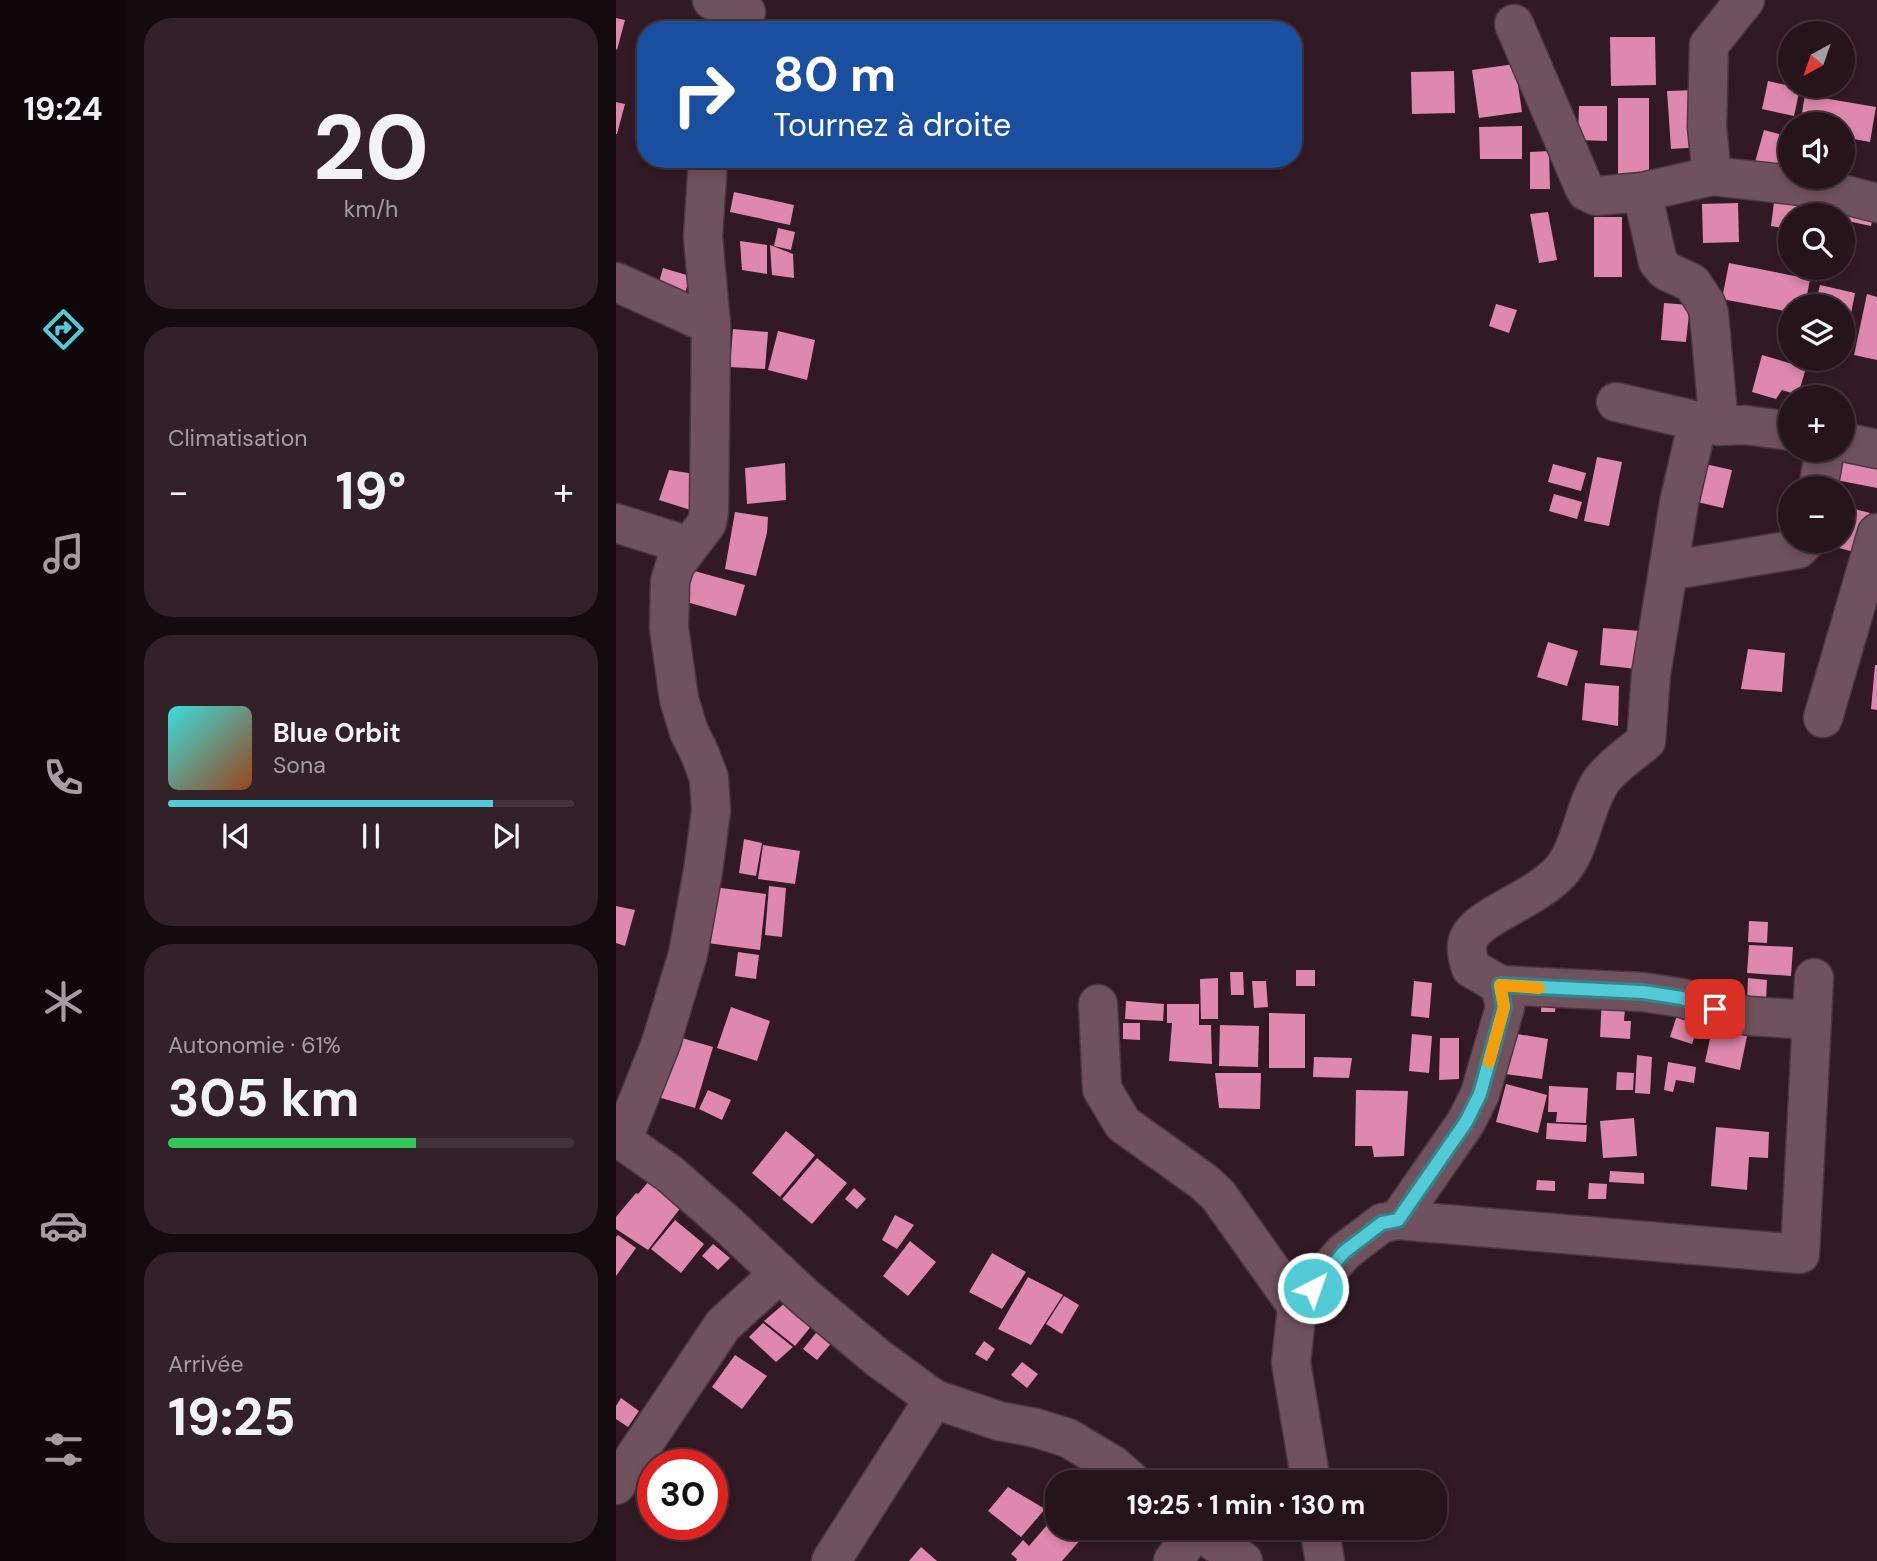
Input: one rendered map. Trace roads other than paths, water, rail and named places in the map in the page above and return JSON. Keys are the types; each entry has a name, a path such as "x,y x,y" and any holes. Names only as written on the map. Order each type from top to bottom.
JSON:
{"street":[{"path":"1712,176 1707,127 1709,45 1745,0"},
{"path":"1514,24 1583,186 1586,191 1596,196 1642,192 1712,176 1818,188 1877,203"},
{"path":"707,168 703,237 711,325 709,511 707,523 675,565 670,581 669,628 679,699 689,732 709,778 711,811 688,954 661,1043 619,1138 670,1174 878,1358 934,1399 999,1421 1068,1438 1119,1470"},
{"path":"1642,192 1658,262 1666,271 1692,283 1706,304 1709,314 1709,424 1679,503 1651,674 1646,741 1602,779 1561,871 1550,882 1482,923 1469,936 1465,948 1471,968 1500,985 1643,992 1682,998 1749,1016 1811,1020"},
{"path":"616,282 711,325"},
{"path":"1616,402 1709,424 1778,429"},
{"path":"1855,444 1877,449"},
{"path":"616,523 689,546"},
{"path":"1823,718 1877,533"},
{"path":"1668,571 1778,552"},
{"path":"1309,1470 1290,1363 1297,1306 1344,1252 1382,1223 1398,1220 1800,1254 1814,978"},
{"path":"1398,1220 1466,1122 1480,1094 1504,1007 1500,985"},
{"path":"1098,1004 1102,1089 1123,1124 1218,1195 1297,1306"},
{"path":"616,1485 723,1325 780,1273"},
{"path":"831,1561 934,1399"},
{"path":"1173,1561 1187,1540"},
{"path":"1212,1540 1243,1561"},
{"path":"1321,1540 1325,1561"}]}
